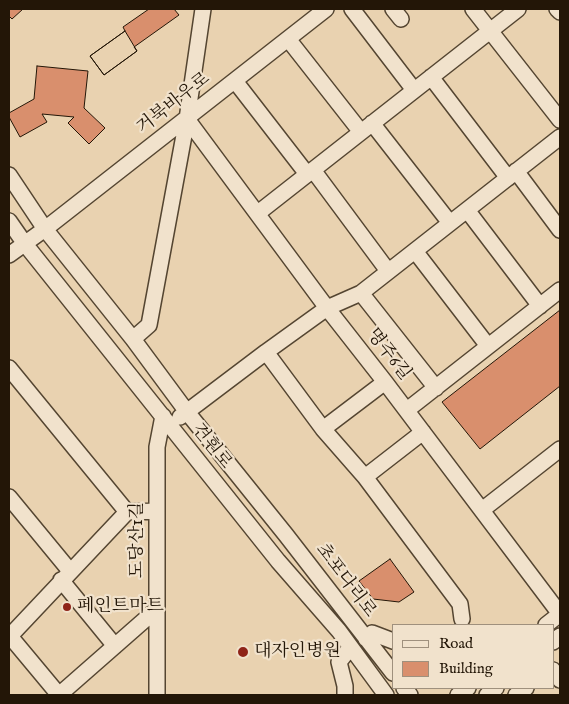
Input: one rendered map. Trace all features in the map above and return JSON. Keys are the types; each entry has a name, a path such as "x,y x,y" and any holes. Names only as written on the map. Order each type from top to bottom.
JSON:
{"street":[{"path":"133,339 149,325 187,119 203,9"},
{"name":"거북바우로","path":"9,256 45,230 326,9"},
{"path":"352,9 414,90"},
{"path":"473,9 560,120"},
{"path":"258,213 518,9"},
{"path":"557,9 560,12"},
{"path":"288,39 450,223"},
{"path":"431,77 560,230"},
{"path":"235,81 388,271"},
{"name":"명주6길","path":"187,119 327,308 407,410 560,614"},
{"path":"166,421 187,412 327,308 361,293 560,137"},
{"name":"견훤로","path":"9,175 45,230 286,535"},
{"path":"467,210 540,306"},
{"name":"견훤로","path":"9,221 25,244 386,695"},
{"path":"415,251 488,346"},
{"path":"407,410 560,290"},
{"path":"361,293 436,388"},
{"path":"266,352 323,428 365,477 460,604 462,619"},
{"path":"9,368 126,512"},
{"path":"323,428 385,382"},
{"name":"도당산1길","path":"152,692 157,609 156,447 166,421"},
{"path":"365,477 423,432"},
{"path":"482,510 560,449"},
{"path":"9,497 115,646"},
{"path":"157,511 126,512 9,635 59,695 157,609"},
{"name":"초포다리로","path":"286,535 392,672"},
{"path":"547,624 560,614"},
{"path":"366,638 372,633 392,641"},
{"path":"345,695 345,686 339,662 350,648"}],"building":[{"path":"9,9 23,9 12,19 9,16"},
{"path":"149,9 174,9 179,15 134,47 137,51 104,75 90,56 125,31 123,27"},
{"path":"125,31 137,51 104,75 90,56"},
{"path":"37,66 88,71 84,108 105,128 89,144 68,123 74,117 42,114 47,122 20,137 9,117 9,113 34,99"},
{"path":"560,310 560,386 480,449 442,402"},
{"path":"390,559 414,592 399,602 373,599 359,581"}],"place":[{"name":"페인트마트","path":"67,607"},
{"name":"대자인병원","path":"243,652"}]}
